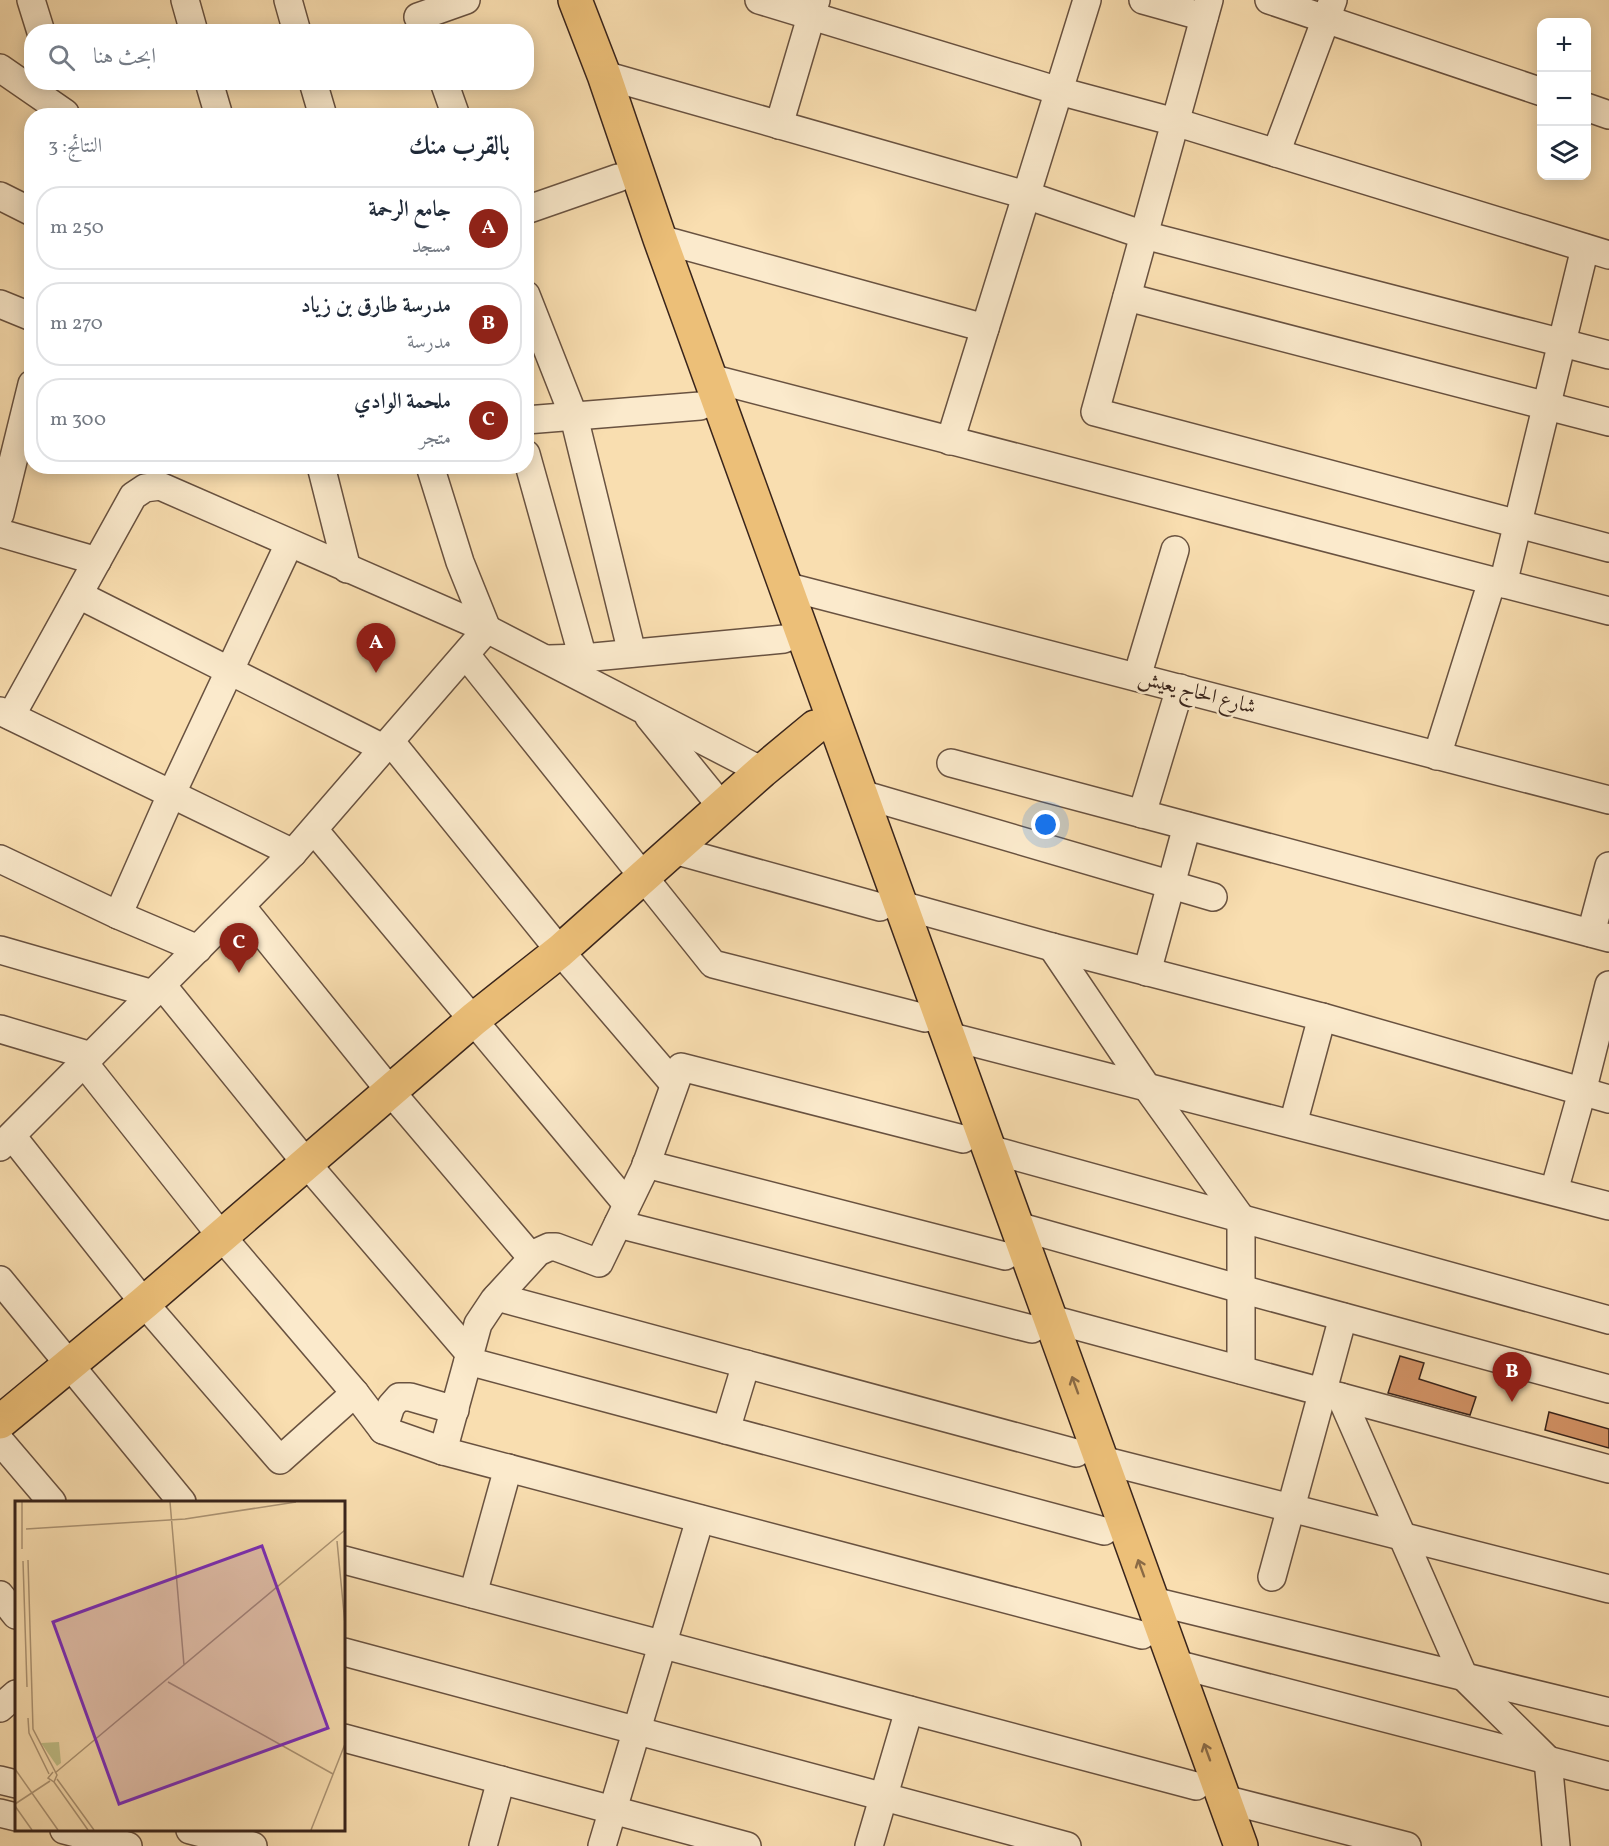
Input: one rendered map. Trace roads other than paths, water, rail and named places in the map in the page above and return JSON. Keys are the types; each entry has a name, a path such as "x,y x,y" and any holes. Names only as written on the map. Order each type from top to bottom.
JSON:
{"main road":[{"path":"554,0 618,178 785,586 861,794 890,906"},
{"path":"575,0 604,75 660,239 705,392 784,639 815,727 890,906 937,1027 976,1144 1005,1256 1041,1324"},
{"path":"0,1422 144,1304 474,1019 560,951 762,771 815,727"},
{"path":"976,1144 1017,1226 1041,1324 1089,1456 1153,1601 1176,1664 1210,1793 1217,1846"},
{"path":"1089,1456 1104,1531 1142,1635 1210,1793 1241,1846"}],"street":[{"path":"31,0 38,24"},
{"path":"185,0 192,24"},
{"path":"288,0 295,24"},
{"path":"418,16 466,0"},
{"path":"759,0 813,8 1059,91 1175,122 1597,252 1562,343 1518,524 1437,756"},
{"path":"951,441 1087,0"},
{"path":"1143,0 1206,8 1095,412 1609,548"},
{"path":"1269,0 1330,10 1537,90"},
{"path":"779,125 813,8"},
{"path":"1276,153 1330,10"},
{"path":"0,68 24,85"},
{"path":"604,75 1026,195 1144,235 1609,355"},
{"path":"32,90 57,108"},
{"path":"58,90 64,108"},
{"path":"211,90 217,108"},
{"path":"315,90 321,108"},
{"path":"447,90 453,108"},
{"path":"1591,108 1609,115"},
{"path":"534,207 618,178"},
{"path":"0,196 24,208"},
{"path":"660,239 986,328"},
{"path":"1127,297 1609,422"},
{"path":"0,304 24,314"},
{"path":"534,315 574,417 632,653"},
{"path":"534,420 574,417 705,392 951,441 1609,611"},
{"path":"0,514 24,416"},
{"path":"323,474 347,569"},
{"path":"432,474 460,562 487,629"},
{"path":"532,474 583,658"},
{"path":"293,853 5,714 79,595 133,496 145,488 160,486 487,629 762,771"},
{"path":"0,533 97,561"},
{"path":"118,915 171,795 289,544"},
{"path":"1137,677 1175,550"},
{"name":"شارع الحاج يعيش","path":"785,586 1609,800"},
{"path":"79,595 388,746 674,1084"},
{"path":"355,1393 280,1460 6,1142 293,853 487,629"},
{"path":"547,659 583,658 784,639"},
{"path":"466,655 713,964 1146,1086 1609,1206"},
{"path":"1142,814 1180,688"},
{"path":"642,709 722,807"},
{"path":"951,763 1600,936 1609,866"},
{"path":"861,794 1213,897"},
{"path":"1147,972 1187,826"},
{"path":"314,830 474,1019 623,1214 1041,1324 1241,1370 1609,1469"},
{"path":"674,850 1322,1017 1609,1099"},
{"path":"0,859 118,915 198,949"},
{"path":"241,906 391,1092 532,1258"},
{"path":"1052,947 1146,1086 1241,1218 1241,1370"},
{"path":"0,950 157,990 469,1357 726,1430 1104,1531"},
{"path":"1554,1191 1609,985"},
{"path":"1293,1124 1322,1017"},
{"path":"0,1029 88,1060 222,1237 355,1393 383,1430 443,1451 1142,1635"},
{"path":"443,1451 478,1324 496,1297 538,1252 549,1247 556,1247 599,1263 646,1164 681,1067 976,1144 1609,1320"},
{"path":"646,1164 1005,1256"},
{"path":"1017,1226 1609,1389"},
{"path":"0,1280 180,1501"},
{"path":"496,1297 1089,1456 1609,1588"},
{"path":"1272,1577 1291,1508 1332,1394 1343,1317"},
{"path":"726,1430 746,1364"},
{"path":"1332,1394 1401,1536 1464,1677 1548,1760 1556,1846"},
{"path":"383,1430 392,1406 399,1397 410,1396 455,1410"},
{"path":"0,1441 50,1501"},
{"path":"473,1594 508,1468"},
{"path":"602,1846 700,1519"},
{"path":"345,1560 909,1710 1407,1846"},
{"path":"0,1595 15,1614"},
{"path":"1153,1601 1609,1712"},
{"path":"345,1652 1067,1846"},
{"path":"1176,1664 1609,1776"},
{"path":"0,1708 15,1695"},
{"path":"869,1846 909,1710"},
{"path":"345,1738 612,1810 706,1841 747,1846"},
{"path":"0,1780 15,1784"},
{"path":"483,1846 501,1780"},
{"path":"0,1813 15,1817"},
{"path":"196,1831 244,1839"},
{"path":"79,1837 128,1846"}],"place":[{"name":"جامع الرحمة","path":"376,673"},
{"name":"ملحمة الوادي","path":"239,973"},
{"name":"مدرسة طارق بن زياد","path":"1512,1402"}]}
